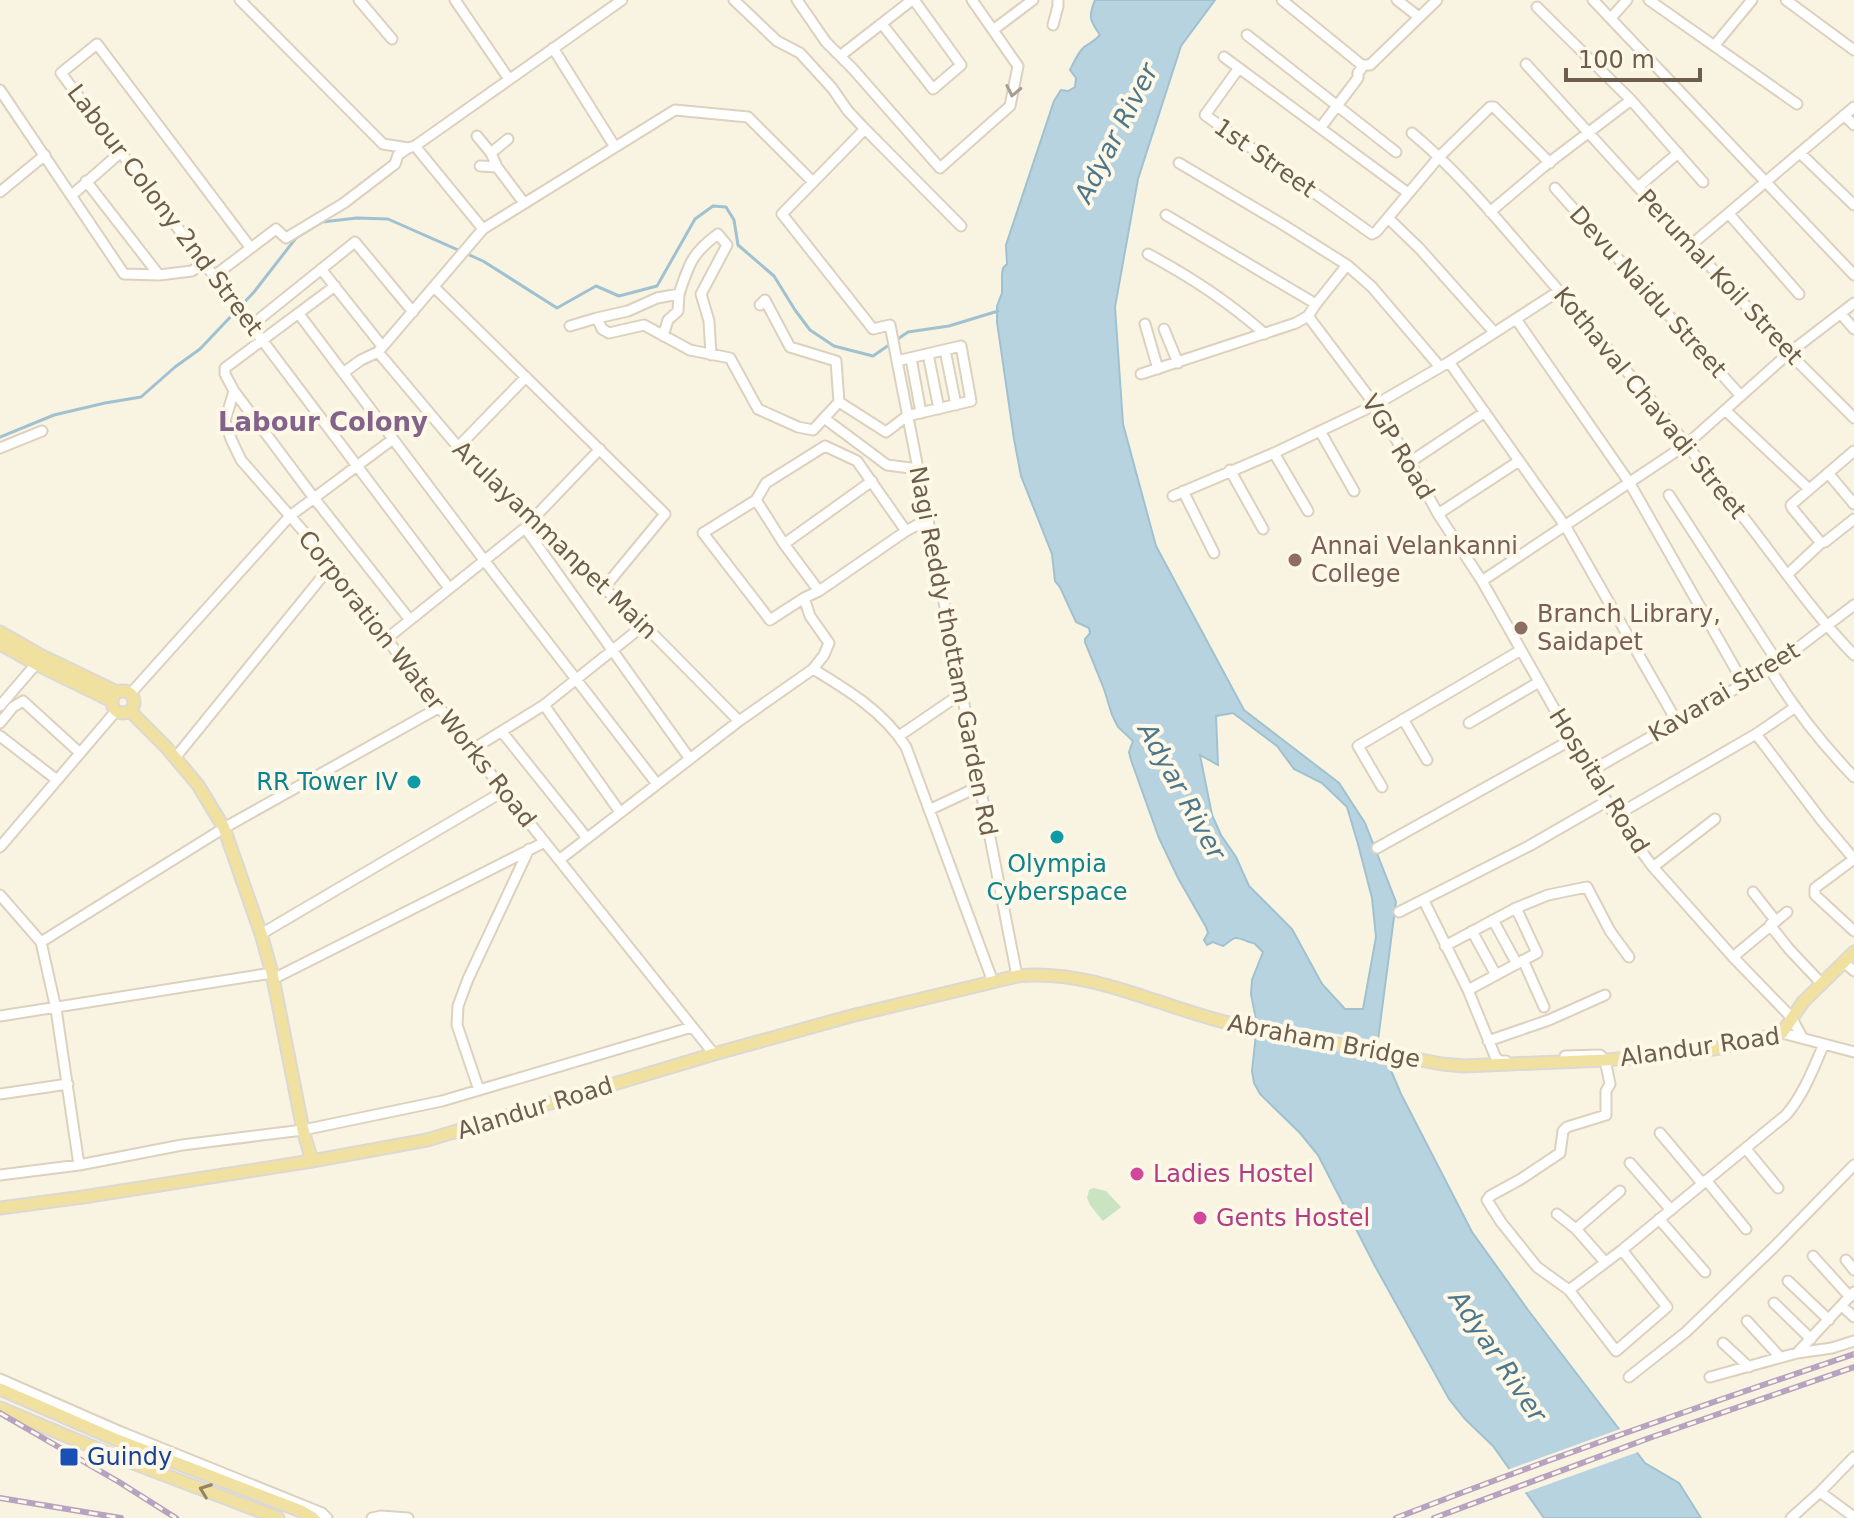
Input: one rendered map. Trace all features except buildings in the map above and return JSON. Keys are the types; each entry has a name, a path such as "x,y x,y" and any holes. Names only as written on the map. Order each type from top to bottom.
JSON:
{"main road":[{"path":"0,632 115,701 123,713 130,711 135,702 131,693 124,690 115,701"},
{"path":"0,644 115,701"},
{"path":"130,711 198,785 224,828 273,976 303,1130 312,1161"},
{"path":"1782,1033 1791,1017 1821,983 1854,952"},
{"name":"Alandur Road","path":"0,1208 312,1161 427,1140 851,1016 1017,976 1063,976"},
{"name":"Abraham Bridge","path":"1063,976 1095,982 1209,1018 1442,1064 1477,1066 1592,1061"},
{"name":"Alandur Road","path":"1592,1061 1682,1054 1782,1033"},
{"path":"0,1389 117,1440 313,1518"},
{"path":"0,1408 112,1455 278,1518"}],"street":[{"path":"240,0 383,144 412,147 483,229"},
{"path":"359,0 392,39"},
{"path":"455,0 509,79"},
{"path":"214,276 276,229 286,238 332,210 395,164 398,155 622,0"},
{"path":"734,0 777,41 800,53 848,111 961,226"},
{"path":"797,0 826,42 940,168 1010,106 1018,66 972,0"},
{"path":"840,56 913,0 961,65 933,89 882,24"},
{"path":"993,30 1033,0"},
{"path":"1053,25 1058,0"},
{"path":"1282,0 1371,71 1364,78 1358,78 1321,127"},
{"path":"1397,0 1419,17"},
{"path":"1367,66 1437,0"},
{"path":"1593,0 1854,275"},
{"path":"1611,18 1627,0"},
{"path":"1649,0 1797,104"},
{"path":"1714,46 1752,0"},
{"path":"1786,0 1854,50"},
{"path":"1537,7 1631,100 1703,182"},
{"path":"1247,35 1396,152"},
{"name":"Labour Colony 2nd Street","path":"250,247 97,44 61,73 449,588"},
{"path":"553,48 615,147"},
{"path":"1224,57 1408,193"},
{"name":"Perumal Koil Street","path":"1526,64 1789,353 1854,418"},
{"name":"1st Street","path":"1239,68 1205,115 1372,234 1388,218"},
{"path":"0,90 124,274 159,275 192,271 204,262"},
{"path":"1490,212 1631,100"},
{"path":"1494,332 1388,218 1439,157 1492,107 1550,163"},
{"path":"1691,245 1854,107"},
{"path":"343,373 380,349 483,229 675,110 748,117 813,182 865,129"},
{"path":"1198,125 1205,115"},
{"path":"1844,115 1854,125"},
{"name":"Kothaval Chavadi Street","path":"1412,133 1439,157 1559,291 1687,444 1827,627 1854,655"},
{"path":"477,136 524,203"},
{"path":"491,153 508,139"},
{"path":"72,195 121,152"},
{"path":"1638,187 1678,153"},
{"path":"1800,153 1854,205"},
{"path":"0,192 45,155"},
{"path":"1179,163 1347,265 1372,287 1444,364 1485,412 1566,527 1677,722"},
{"path":"480,166 497,167"},
{"path":"86,181 159,275"},
{"name":"Nagi Reddy thottam Garden Rd","path":"813,182 782,214 873,329 890,325 1017,976"},
{"name":"Devu Naidu Street","path":"1555,188 1740,395"},
{"path":"1729,214 1799,294"},
{"path":"1166,215 1316,304"},
{"path":"663,336 668,320 678,311 689,265 700,248 718,234 727,245 701,294 709,321 711,355"},
{"path":"252,325 355,242 413,312"},
{"path":"1148,254 1188,275 1265,334"},
{"path":"1141,374 1296,323 1308,316 1347,265"},
{"name":"Arulayammanpet Main","path":"321,269 458,447 528,524 644,625 739,721"},
{"path":"263,340 335,286"},
{"path":"434,287 665,514 604,588"},
{"path":"570,326 628,311 681,289 701,294"},
{"path":"1173,496 1375,405 1559,291"},
{"path":"597,318 602,329 609,333 644,325 690,350 730,358 758,409 798,427 813,430 839,402 836,361 790,347 765,300 760,305"},
{"path":"1482,581 1687,444 1789,353 1854,303"},
{"path":"299,314 657,784"},
{"path":"1841,314 1854,329"},
{"name":"VGP Road","path":"1308,316 1375,405 1438,514 1482,581"},
{"path":"1516,319 1629,482 1744,684"},
{"path":"1145,324 1158,369"},
{"path":"1164,329 1178,363"},
{"name":"Corporation Water Works Road","path":"263,340 225,368 234,391 225,421 241,460 290,516 714,1054"},
{"path":"839,402 886,432 907,416 971,401 961,346 897,361"},
{"path":"945,350 956,405"},
{"path":"928,354 939,409"},
{"path":"911,358 921,413"},
{"path":"458,447 526,377"},
{"path":"234,391 410,620"},
{"path":"1725,410 1809,489"},
{"path":"1410,462 1485,412"},
{"path":"824,418 887,465 918,469"},
{"path":"0,448 42,431"},
{"path":"1320,431 1354,491"},
{"path":"131,693 290,516 393,439"},
{"path":"906,531 857,461 825,446 774,476 756,500 703,533 770,620 928,519"},
{"path":"385,640 528,524 600,449"},
{"path":"1821,543 1792,508 1793,502 1854,451"},
{"path":"1274,453 1308,511"},
{"path":"1438,514 1519,461"},
{"path":"1230,470 1263,529"},
{"path":"1828,473 1854,504"},
{"path":"784,544 872,481"},
{"path":"1183,491 1214,553"},
{"path":"1669,495 1774,666 1794,708 1854,777"},
{"path":"756,500 819,591"},
{"path":"1788,574 1821,543 1854,519"},
{"path":"528,524 690,759"},
{"path":"175,758 330,567"},
{"name":"Hospital Road","path":"1482,581 1615,816 1653,867 1791,1017 1802,1037"},
{"path":"559,860 739,721 813,669 829,643 807,610 804,598"},
{"name":"Kavarai Street","path":"1589,772 1774,666 1854,605"},
{"path":"473,749 544,705 644,625"},
{"path":"1382,787 1358,746 1521,650"},
{"path":"0,706 36,664"},
{"path":"813,669 864,701 906,747 993,982"},
{"path":"1469,723 1539,682"},
{"path":"899,736 962,693"},
{"path":"0,723 13,707 23,701 80,753"},
{"path":"0,847 80,753 115,701"},
{"path":"544,705 620,812"},
{"path":"41,942 224,828 440,707"},
{"path":"1615,816 1756,734 1794,708"},
{"path":"1403,719 1427,760"},
{"path":"502,732 587,838"},
{"path":"1756,734 1854,859 1815,888 1815,895 1854,931"},
{"path":"0,736 57,780"},
{"path":"1377,848 1571,740"},
{"path":"929,810 980,786"},
{"path":"261,934 504,791"},
{"path":"1399,912 1556,831 1607,801"},
{"path":"1653,867 1715,819"},
{"path":"0,1016 273,976 545,842"},
{"path":"479,1090 457,1025 458,1006 529,849"},
{"path":"1445,946 1516,908 1548,895 1587,887 1610,931 1629,957"},
{"path":"1753,892 1775,920 1770,925"},
{"path":"0,895 41,942 56,1009 79,1165"},
{"path":"1424,901 1499,1061 1591,1055 1600,1055 1605,1060 1610,1084 1606,1091 1606,1115 1567,1127 1563,1131 1560,1153 1487,1200 1537,1267 1569,1290 1616,1351 1667,1307 1622,1250"},
{"path":"1468,990 1537,953 1516,908"},
{"path":"1733,957 1787,912"},
{"path":"1493,920 1544,1007"},
{"path":"1770,925 1821,983"},
{"path":"1472,931 1496,975"},
{"path":"1844,962 1854,971"},
{"path":"1488,1041 1549,1020 1605,995"},
{"path":"0,1175 79,1165 182,1145 303,1130 442,1101 692,1027"},
{"name":"Alandur Road","path":"1782,1033 1854,1052"},
{"path":"1569,1290 1786,1115 1797,1102 1824,1044"},
{"path":"0,1094 68,1084"},
{"path":"1660,1133 1746,1229"},
{"path":"1746,1149 1778,1188"},
{"path":"1630,1163 1671,1210"},
{"path":"1629,1377 1686,1332 1854,1165"},
{"path":"1576,1229 1620,1191"},
{"path":"1557,1214 1576,1229 1605,1262"},
{"path":"1659,1219 1705,1272"},
{"path":"1797,1353 1852,1295 1813,1256"},
{"path":"1846,1260 1854,1270"},
{"path":"1788,1281 1829,1320"},
{"path":"1774,1303 1811,1339"},
{"path":"1842,1306 1854,1317"},
{"path":"1747,1321 1780,1357"},
{"path":"1710,1377 1780,1357 1854,1341"},
{"path":"1723,1343 1749,1367"},
{"path":"0,1379 121,1432 322,1513 327,1518"},
{"path":"1791,1518 1850,1468 1854,1457"},
{"path":"1820,1492 1854,1517"},
{"path":"372,1518 408,1518"}],"green space":[{"path":"1089,1190 1106,1191 1121,1207 1103,1221 1087,1198"}],"water":[{"name":"Adyar River","path":"1095,0 1215,0 1181,46 1138,179 1115,307 1123,424 1156,546 1244,710 1339,783 1365,823 1396,902 1378,1040 1401,1094 1472,1232 1645,1463 1679,1483 1701,1518 1544,1518 1493,1446 1449,1399 1318,1155 1260,1094 1254,1083 1252,1071 1257,1025 1251,994 1252,980 1263,952 1254,943 1240,938 1223,946 1213,942 1207,945 1204,940 1208,933 1206,927 1159,838 1131,760 1129,752 1133,741 1118,727 1112,715 1085,642 1089,628 1076,622 1055,581 1052,554 1021,476 1014,439 997,322 1003,268 1007,264 1006,245 1054,101 1061,90 1068,91 1075,87 1076,78 1070,70 1084,47 1100,35 1091,19","holes":["1233,713 1277,746 1294,769 1322,783 1347,807 1372,898 1376,937 1363,1009 1345,1009 1322,984 1292,929 1249,886 1212,815 1200,755 1218,765 1216,716"]}],"pier":[{"path":"1251,1019 1384,1042 1391,1060 1253,1035"},
{"path":"1623,1428 1641,1451 1521,1494 1504,1471"}],"waterway":[{"path":"0,437 54,415 141,397 200,349 254,292 296,238 322,222 357,218 388,219 483,261 557,308 596,286 619,296 657,286 695,219 713,206 726,207 734,220 738,245 774,276 810,330 834,346 873,356 908,332 949,326 998,311"}],"railway":[{"path":"1396,1518 1624,1433 1854,1354"},
{"path":"1434,1518 1652,1437 1854,1367"},
{"path":"0,1413 176,1518"},
{"path":"0,1498 121,1518"}],"place":[{"name":"Annai Velankanni College","path":"1295,560"},
{"name":"Branch Library, Saidapet","path":"1521,628"},
{"name":"RR Tower IV","path":"414,782"},
{"name":"Olympia Cyberspace","path":"1057,837"},
{"name":"Ladies Hostel","path":"1137,1174"},
{"name":"Gents Hostel","path":"1200,1218"},
{"name":"Guindy","path":"69,1457"}],"district":[{"name":"Labour Colony","path":"323,422"}]}
